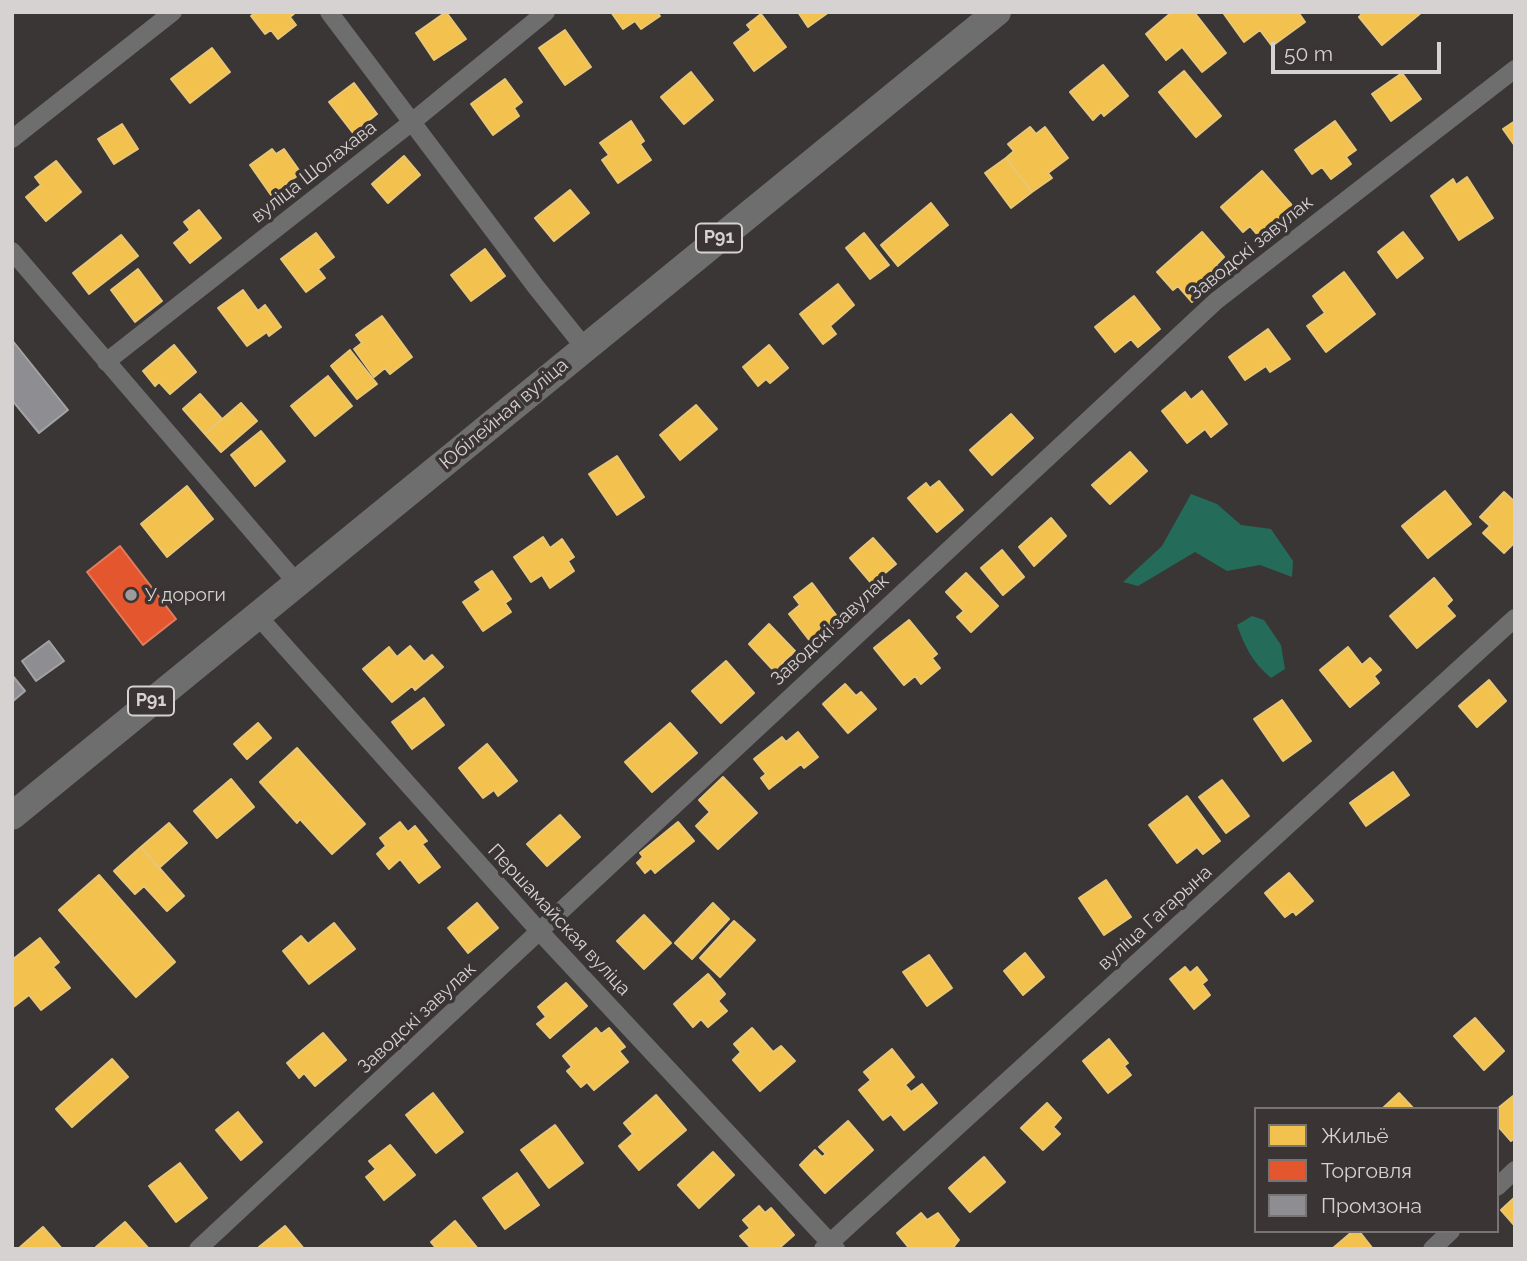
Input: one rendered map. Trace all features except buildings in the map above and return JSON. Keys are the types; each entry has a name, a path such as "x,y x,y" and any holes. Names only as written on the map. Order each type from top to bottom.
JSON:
{"main road":[{"name":"Юбілейная вуліца","path":"12,816 256,614 442,466 997,12"}],"street":[{"path":"12,139 173,12"},
{"path":"329,12 584,348"},
{"name":"вуліца Шолахава","path":"106,362 412,122 546,12"},
{"name":"Заводскі завулак","path":"198,1249 1216,301 1515,69"},
{"path":"12,251 296,582"},
{"name":"Першамайская вуліца","path":"256,614 540,932 830,1247"},
{"name":"вуліца Гагарына","path":"830,1247 1515,618"},
{"path":"1499,1185 1515,1170"},
{"path":"1432,1249 1449,1233"}],"shaded area":[{"path":"1191,494 1217,504 1241,525 1271,529 1293,561 1292,577 1260,565 1227,571 1195,552 1138,586 1123,582 1162,546"},
{"path":"1252,616 1264,620 1281,645 1285,669 1271,678 1250,654 1237,625"}],"place":[{"name":"У дороги","path":"131,595"}]}
